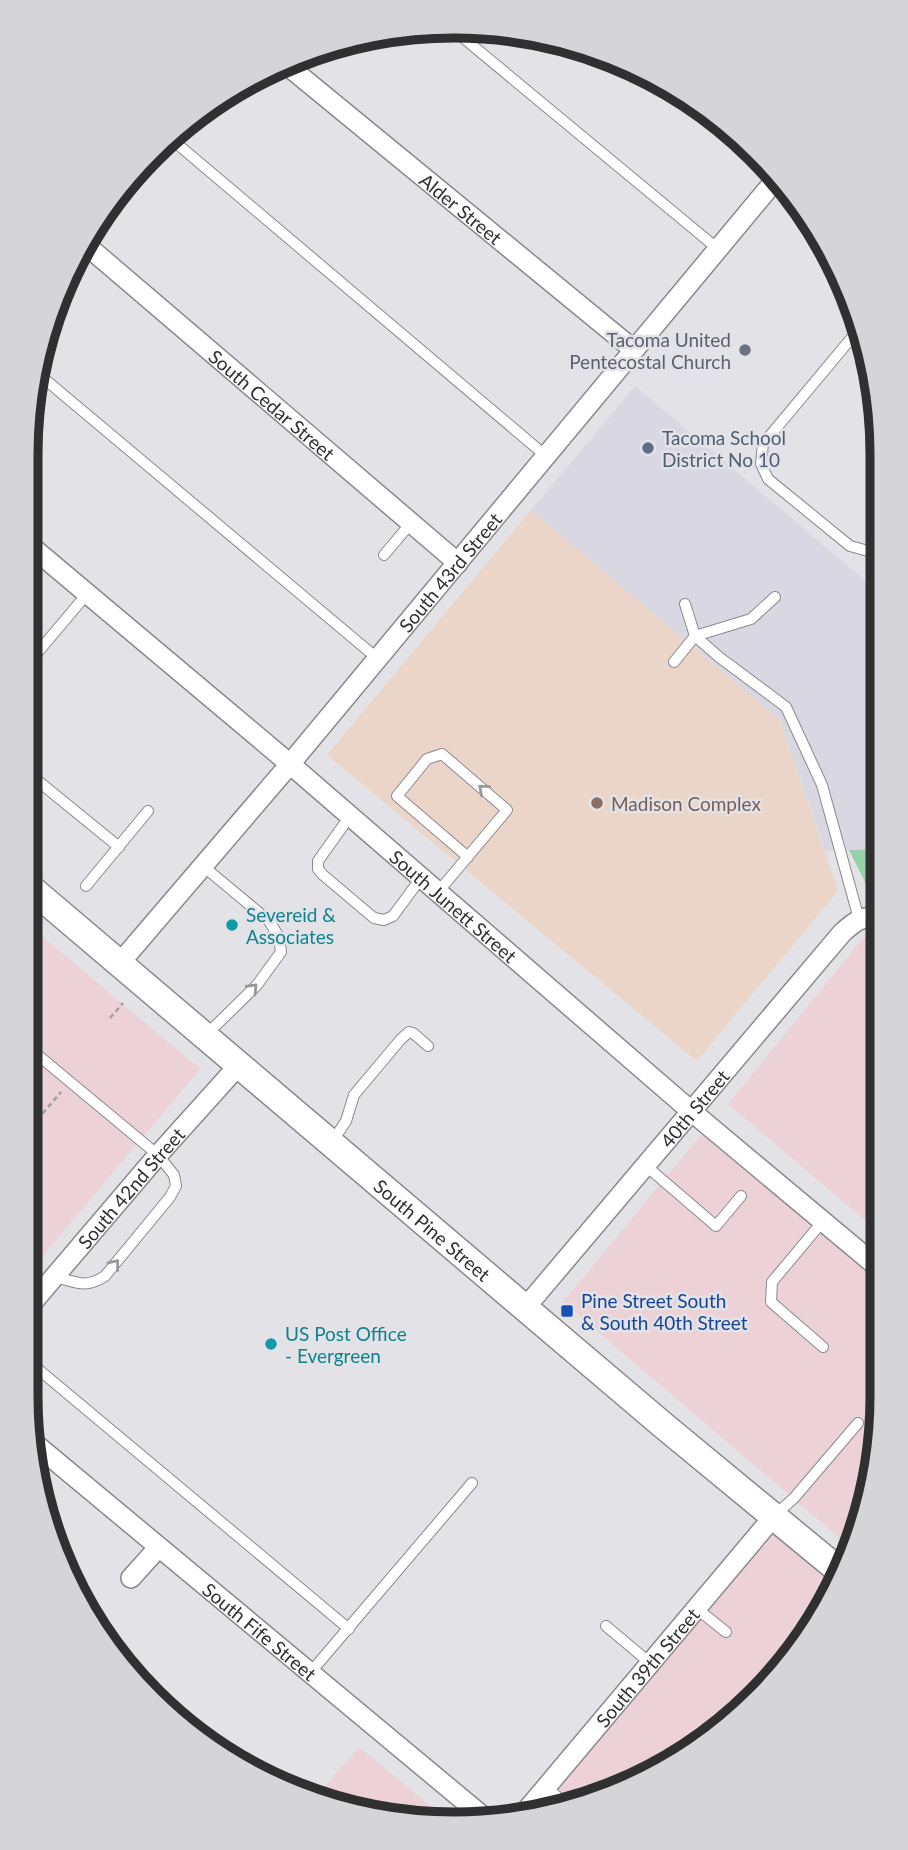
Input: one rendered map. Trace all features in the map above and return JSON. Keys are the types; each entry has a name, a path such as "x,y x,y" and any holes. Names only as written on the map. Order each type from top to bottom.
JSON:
{"main road":[{"name":"South Pine Street","path":"38,894 664,1426 833,1566"}],"street":[{"name":"Alder Street","path":"294,71 634,350"},
{"name":"South 43rd Street","path":"119,964 290,764 771,186"},
{"name":"South Cedar Street","path":"92,250 457,563"},
{"name":"South Junett Street","path":"38,552 290,764 691,1111 870,1261"},
{"name":"40th Street","path":"525,1308 835,940 869,918"},
{"name":"South 42nd Street","path":"38,1296 238,1066"},
{"name":"South Fife Street","path":"42,1450 477,1811"},
{"name":"South 39th Street","path":"531,1805 774,1516"},
{"path":"131,1578 158,1548"}],"lane":[{"path":"464,38 718,249"},
{"path":"178,144 546,456"},
{"path":"852,337 763,444 761,464 768,479 850,546 870,552"},
{"path":"45,379 378,659"},
{"path":"384,555 411,523"},
{"path":"38,652 87,594"},
{"path":"674,662 695,636 751,619 775,597"},
{"path":"685,604 695,636 786,707 822,785 869,918"},
{"path":"438,892 468,857 507,810 442,754 427,760 397,796 468,857"},
{"path":"38,781 119,847"},
{"path":"86,886 148,811"},
{"path":"350,816 318,862 318,869 323,875 374,918 383,920 393,916 421,878"},
{"path":"203,866 269,921 279,937 281,952 257,985 205,1037"},
{"path":"331,1143 346,1121 354,1095 401,1039 409,1032 413,1033 428,1046"},
{"path":"38,1055 159,1155 174,1175 176,1186 170,1197 105,1276 93,1284 55,1277"},
{"path":"645,1165 716,1226 741,1196"},
{"path":"822,1347 771,1302 772,1282 823,1221"},
{"path":"38,1369 349,1629"},
{"path":"774,1516 794,1499 858,1423"},
{"path":"310,1673 472,1483"},
{"path":"696,1608 726,1632"},
{"path":"606,1626 650,1663"},
{"path":"546,1787 559,1798"}],"path":[{"path":"110,1018 123,1003"},
{"path":"38,1119 64,1089"}],"shaded area":[{"path":"635,386 870,584 870,849 825,851 780,720 531,510"},
{"name":"Madison Complex","path":"531,510 780,720 838,891 697,1061 327,755"},
{"path":"38,933 200,1069 38,1262"},
{"path":"863,938 870,938 870,1225 728,1104"},
{"path":"704,1131 870,1273 869,1423 862,1477 843,1541 563,1302"},
{"path":"774,1516 833,1566 814,1604 784,1649 748,1690 707,1726 638,1769 588,1789 531,1805"},
{"path":"359,1747 437,1811 373,1804 322,1790"}],"green space":[{"path":"870,849 870,885 866,884 849,850"}],"place":[{"name":"Tacoma United Pentecostal Church","path":"745,350"},
{"name":"Tacoma School District No 10","path":"648,448"},
{"name":"Madison Complex","path":"597,803"},
{"name":"Severeid & Associates","path":"232,925"},
{"name":"Pine Street South & South 40th Street","path":"567,1311"},
{"name":"US Post Office - Evergreen","path":"271,1344"}]}
